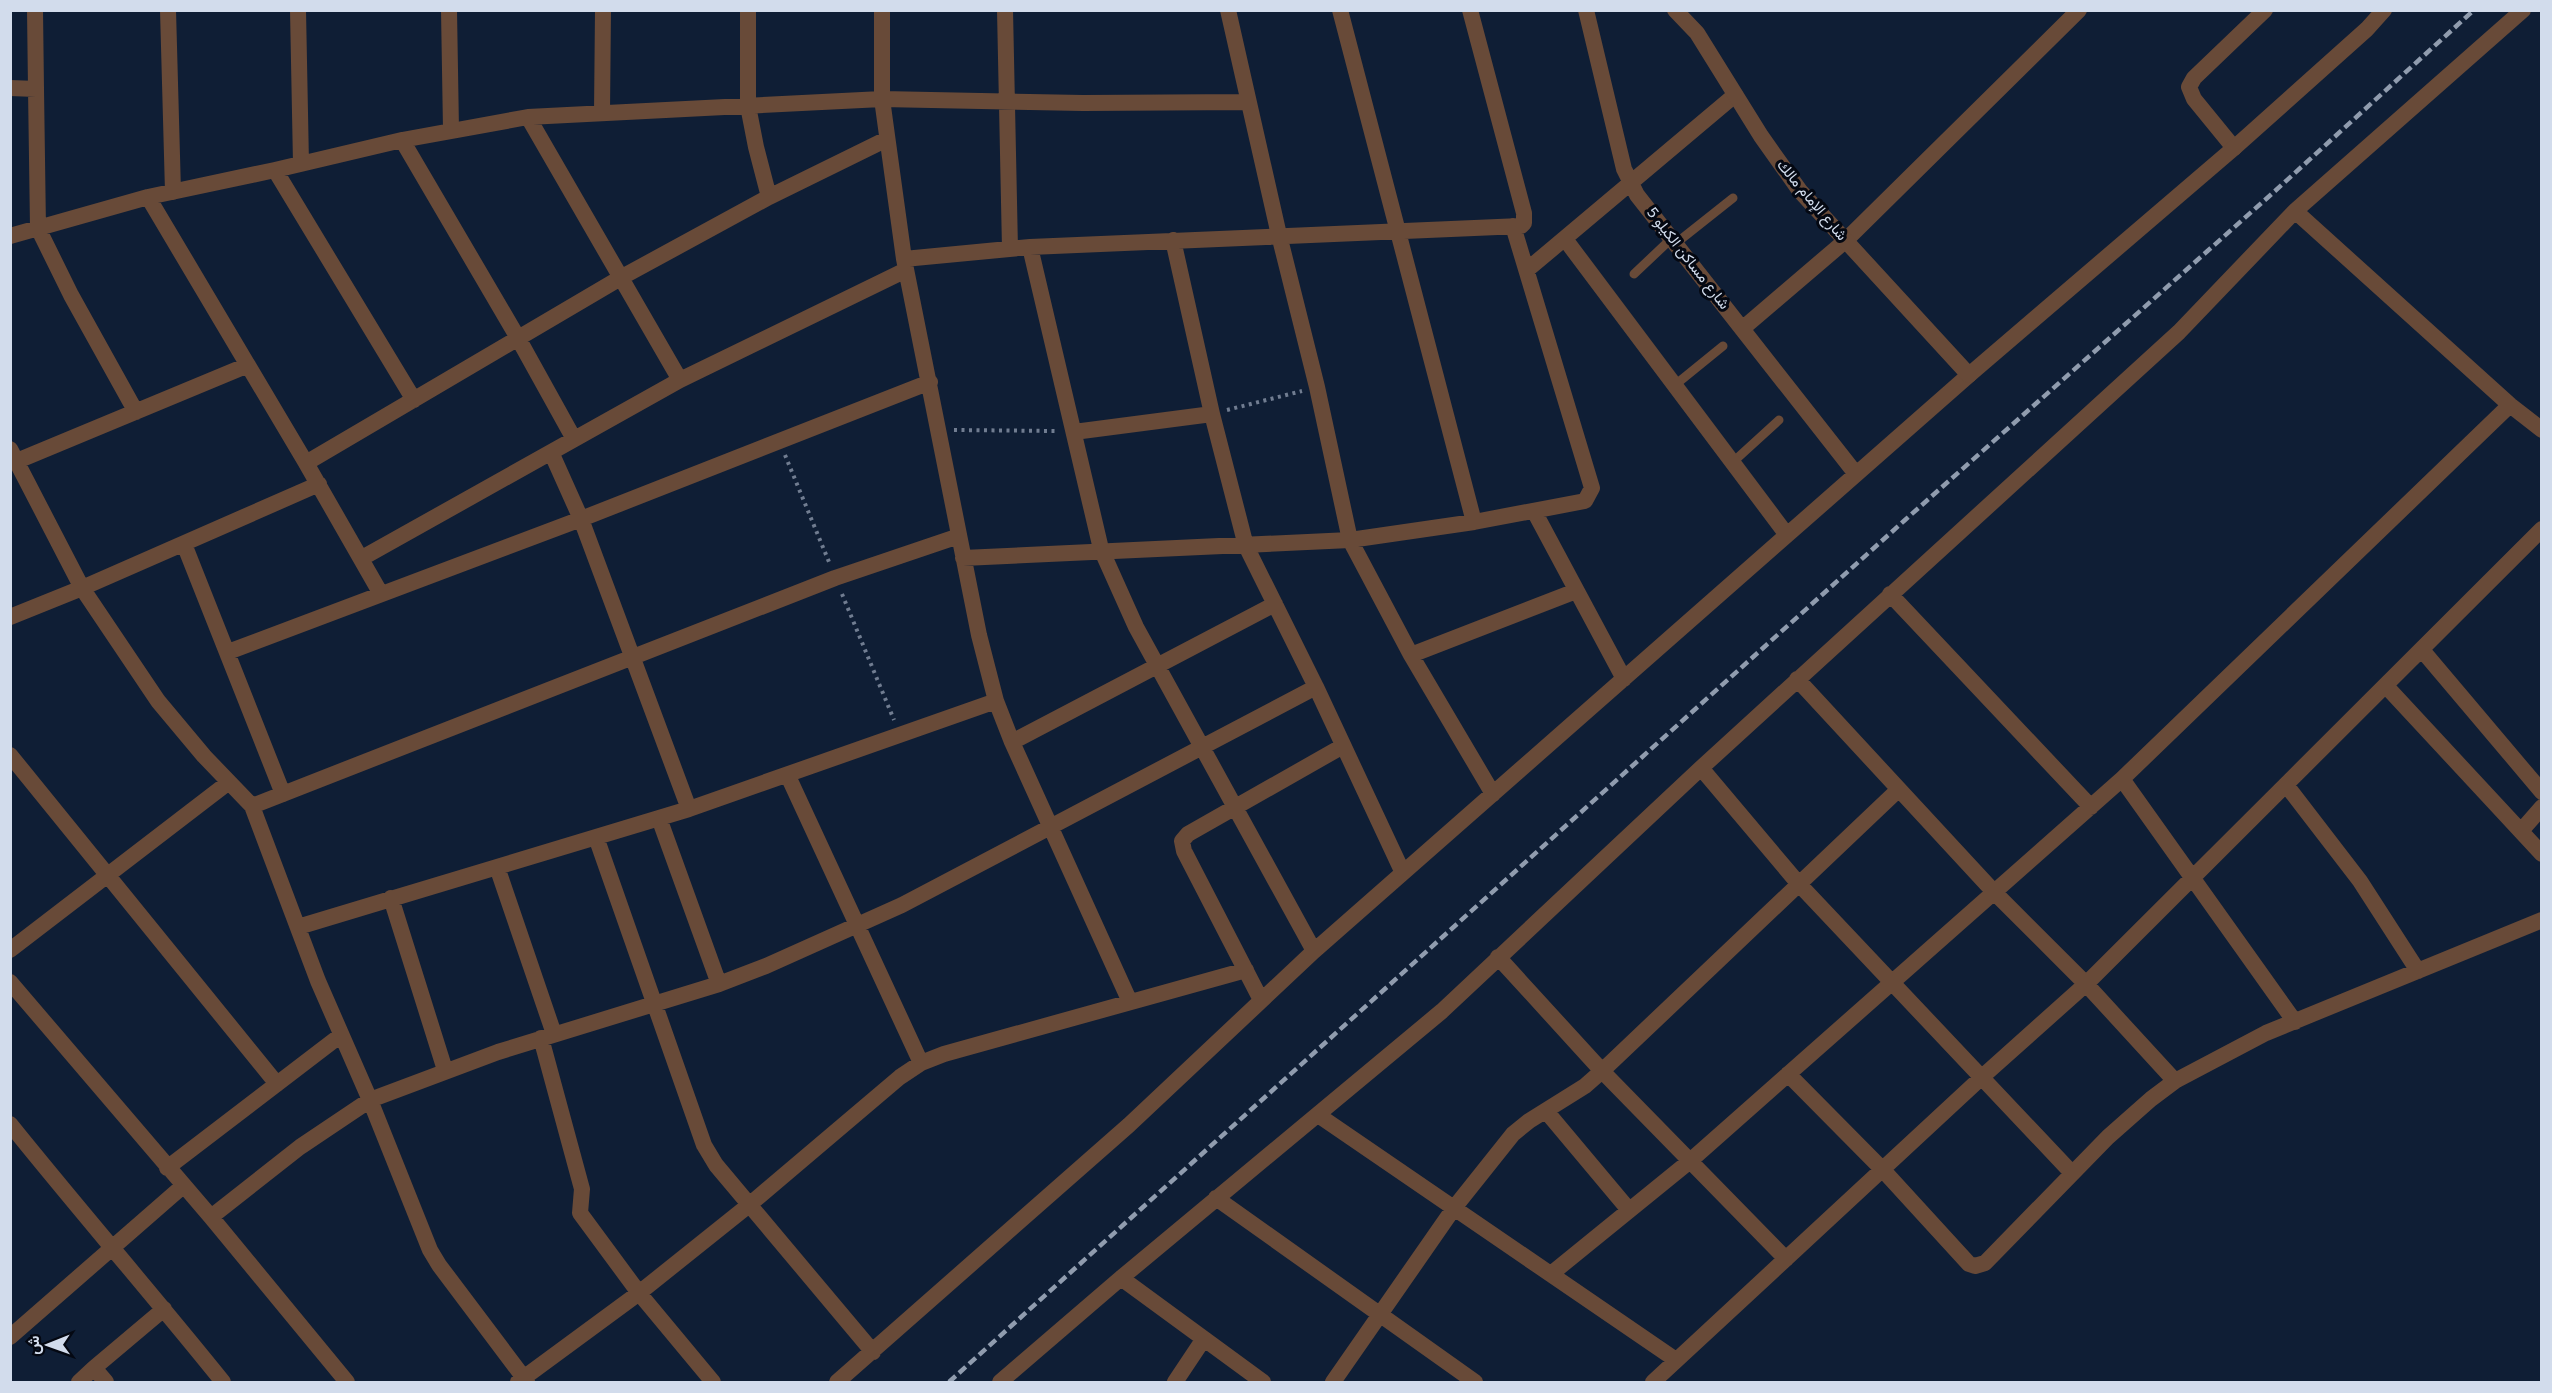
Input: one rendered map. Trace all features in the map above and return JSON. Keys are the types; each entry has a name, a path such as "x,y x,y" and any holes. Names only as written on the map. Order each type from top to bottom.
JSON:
{"street":[{"path":"35,10 38,228 71,295 136,412"},
{"path":"168,10 173,192"},
{"path":"298,10 302,164"},
{"path":"449,10 451,130"},
{"path":"602,112 603,10"},
{"path":"748,10 748,106 769,197"},
{"path":"882,10 882,99 905,265 979,635 996,701 1012,742 1130,1002"},
{"path":"1005,10 1010,249"},
{"path":"1228,10 1279,235 1317,387 1350,540 1411,655 1493,794"},
{"path":"1340,10 1474,522"},
{"path":"362,558 680,380 905,265 1030,247 1513,226 1524,223 1524,213 1470,10"},
{"name":"شارع مساكن الكيلو 5","path":"1586,10 1624,169 1630,183 1856,474"},
{"name":"شارع الإمام مالك","path":"1675,10 1697,33 1735,95 1800,191 1969,375"},
{"path":"1742,330 1845,241 2079,10"},
{"path":"837,1383 1129,1125 1314,951 1969,375 2234,148 2367,29 2384,10"},
{"path":"1000,1383 1216,1198 1434,1018 1890,594 2180,332 2295,211 2523,10"},
{"path":"2234,148 2194,99 2189,87 2194,78 2264,11"},
{"path":"10,88 36,89"},
{"path":"1527,270 1735,95"},
{"path":"10,236 148,197 402,140 528,117 882,99 1083,103 1248,102"},
{"path":"528,117 680,380"},
{"path":"306,463 622,277 769,197 887,139"},
{"path":"402,140 518,338 574,440"},
{"path":"275,170 414,400"},
{"path":"148,197 319,484 381,594"},
{"path":"2295,211 2510,405 2541,430"},
{"path":"963,558 1101,549 1246,546 1350,540 1474,522 1585,501 1592,488 1513,226"},
{"path":"1565,238 1787,535"},
{"path":"1173,240 1212,414 1246,546 1316,687 1403,873"},
{"path":"1030,247 1101,549 1118,590 1156,665 1203,746 1314,951"},
{"path":"248,365 136,412 14,455 82,588 158,701 252,806 341,1035 370,1100 430,1250 438,1265 523,1381 639,1293 749,1205 900,1077 921,1063 944,1054 1246,970"},
{"path":"228,652 580,519 930,382"},
{"path":"1551,1274 1690,1161 2122,779 2510,405"},
{"path":"1074,432 1212,414"},
{"path":"551,452 580,519 689,809"},
{"path":"10,617 82,588 319,484"},
{"path":"1534,511 1624,678"},
{"path":"1653,1383 1982,1077 2086,984 2287,786 2541,529"},
{"path":"252,806 835,578 959,536"},
{"path":"184,544 282,794"},
{"path":"1411,655 1576,591"},
{"path":"1890,594 2091,807"},
{"path":"1012,742 1275,604"},
{"path":"2422,650 2541,792"},
{"path":"1797,680 1994,892 2086,984 2175,1081"},
{"path":"2386,686 2541,854"},
{"path":"211,1217 300,1147 370,1100 445,1070 547,1036 719,984 766,966 902,905 1316,687"},
{"path":"298,927 391,897 689,809 996,701"},
{"path":"1261,1000 1182,846 1182,841 1188,834 1343,746"},
{"path":"10,755 277,1084"},
{"path":"1701,768 1798,883 2071,1173"},
{"path":"788,776 921,1063"},
{"path":"2122,779 2295,1022"},
{"path":"10,950 229,782"},
{"path":"2287,786 2360,881 2418,971"},
{"path":"1333,1383 1454,1208 1513,1134 1585,1086 1602,1071 1898,790"},
{"path":"2521,831 2541,807"},
{"path":"659,818 719,984"},
{"path":"596,837 656,1004 694,1123 704,1146 716,1165 873,1352"},
{"path":"497,867 547,1036 582,1190 580,1214 639,1293 713,1383"},
{"path":"391,897 445,1070"},
{"path":"1788,1074 1883,1170 1969,1264 1975,1266 1985,1263 2071,1173 2151,1099 2175,1081 2266,1034 2541,920"},
{"path":"1498,957 1602,1071 1786,1259"},
{"path":"10,982 211,1217 347,1383"},
{"path":"167,1168 341,1035"},
{"path":"1546,1111 1629,1210"},
{"path":"1318,1115 1676,1360"},
{"path":"10,1124 223,1383"},
{"path":"10,1337 183,1186"},
{"path":"1216,1198 1475,1383"},
{"path":"1121,1278 1263,1383"},
{"path":"79,1383 164,1309"},
{"path":"1175,1383 1203,1340"},
{"path":"94,1368 106,1383"}],"lane":[{"path":"1634,274 1673,241 1733,198"},
{"path":"1675,386 1723,346"},
{"path":"1733,462 1779,420"}],"path":[{"path":"1212,414 1317,387"},
{"path":"939,430 1074,432"}],"railway":[{"path":"949,1382 2474,10"}]}
